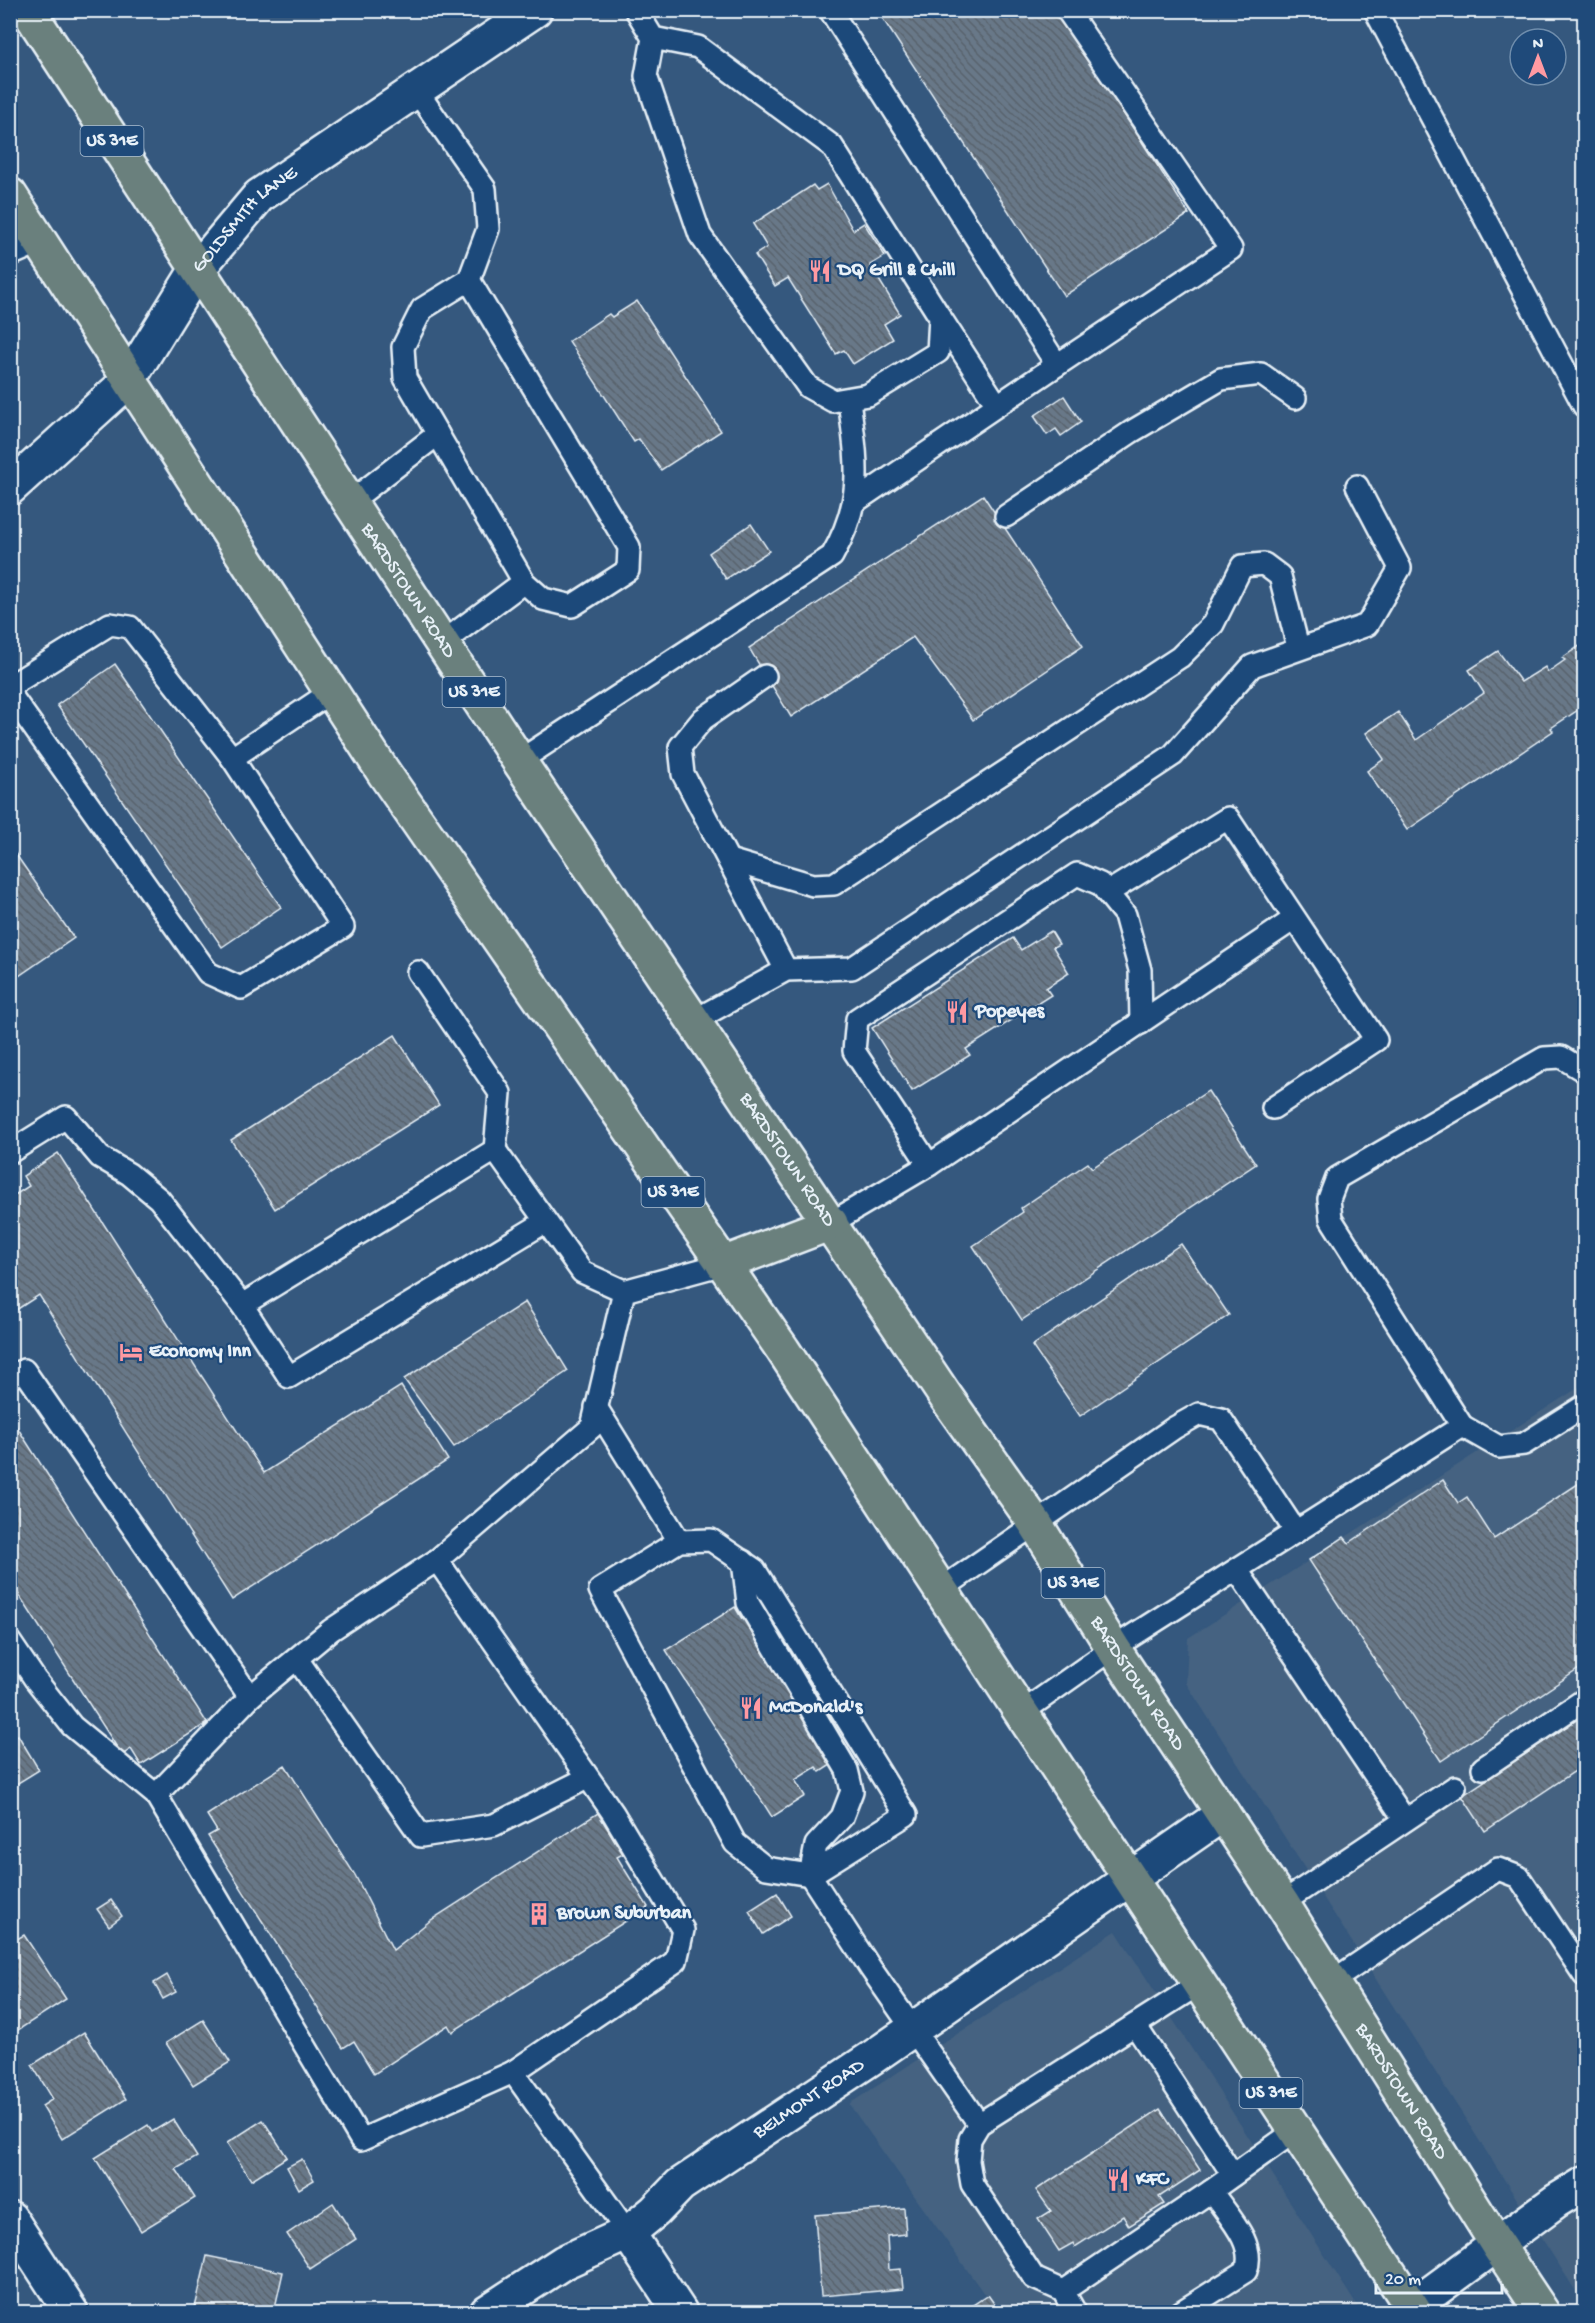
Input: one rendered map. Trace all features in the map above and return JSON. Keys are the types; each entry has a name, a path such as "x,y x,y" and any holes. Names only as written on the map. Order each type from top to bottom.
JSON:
{"main road":[{"name":"BARDSTOWN ROAD","path":"28,10 196,271 519,761 946,1397 1035,1522 1113,1648 1282,1903 1542,2313"},
{"name":"US 31E","path":"10,195 128,381 384,773 783,1350 1295,2131 1410,2311"},
{"path":"723,1264 831,1223"}],"street":[{"name":"GOLDSMITH LANE","path":"10,489 128,381 196,271 259,196 535,10"},
{"name":"BELMONT ROAD","path":"487,2313 564,2262 628,2233 655,2211 680,2185 913,2030 1223,1814"},
{"path":"1410,2311 1556,2201 1584,2184"},
{"path":"10,2218 71,2313"},
{"path":"628,2233 680,2313"}],"lane":[{"path":"636,10 653,38 646,76 700,235 808,387 833,400 849,400 868,395 938,352 940,317"},
{"path":"830,10 1057,365"},
{"path":"855,501 1231,249 1067,10"},
{"path":"1375,10 1584,406"},
{"path":"653,38 698,47 832,146 997,405"},
{"path":"416,90 485,189 488,229 469,280 422,309 404,346 405,378 524,582 543,598 572,606 628,570 630,547 469,280"},
{"path":"10,255 40,242"},
{"path":"1006,516 1131,432 1221,379 1261,374 1295,398"},
{"path":"519,761 832,556 844,535 855,501 856,456 849,400"},
{"path":"350,502 438,434"},
{"path":"695,1020 786,970 852,968 1173,755 1252,666 1298,647 1367,625 1400,568 1358,486"},
{"path":"729,860 813,885 834,884 1180,657 1213,624 1242,566 1264,564 1280,576 1298,647"},
{"path":"442,644 524,582"},
{"path":"10,686 110,624 130,627 232,758 343,927 241,988 208,974 10,694"},
{"path":"765,676 703,719 680,747 683,774 786,970"},
{"path":"232,758 331,692"},
{"path":"1107,893 1228,818 1376,1040 1273,1108"},
{"path":"929,1165 854,1051 857,1019 1077,874 1100,884 1125,915 1140,970 1141,1023"},
{"path":"831,1223 929,1165 1294,919"},
{"path":"418,972 500,1093 495,1150 582,1272 624,1291 723,1264"},
{"path":"1584,1071 1561,1057 1544,1058 1338,1178 1329,1199 1331,1218 1462,1426 1499,1447 1524,1444 1584,1406"},
{"path":"10,1152 66,1117 100,1157 129,1174 159,1199 242,1305 289,1377 545,1222"},
{"path":"242,1305 495,1150"},
{"path":"156,1795 250,1697 332,1630 437,1560 592,1427 624,1291"},
{"path":"10,1377 24,1370 250,1697"},
{"path":"596,1407 679,1541"},
{"path":"940,1590 1035,1522 1174,1428 1199,1414 1221,1419 1296,1532"},
{"path":"1021,1713 1113,1648 1462,1426"},
{"path":"711,1540 742,1561 755,1570 906,1815 810,1875 766,1868 735,1843 600,1590 679,1541 711,1540"},
{"path":"10,1642 34,1679 72,1726 156,1795 361,2140 513,2072 676,1961 683,1930 614,1813 587,1778 437,1560"},
{"path":"742,1561 748,1603 847,1770 852,1791 842,1817 816,1845 810,1875 978,2124"},
{"path":"1237,1570 1405,1820"},
{"path":"297,1659 421,1836 494,1825 587,1778"},
{"path":"1483,1768 1584,1700"},
{"path":"1282,1903 1455,1786"},
{"path":"1331,1982 1498,1869 1519,1877 1584,1975"},
{"path":"1075,2313 1063,2291 1034,2278 972,2184 968,2161 970,2139 978,2124 1199,1984"},
{"path":"1135,2025 1233,2175"},
{"path":"513,2072 628,2233"},
{"path":"1063,2291 1295,2131"},
{"path":"1180,2313 1246,2271 1250,2260 1248,2247 1211,2191"}],"shaded area":[{"path":"1584,1384 1584,2304 1186,1683 1188,1638"},
{"path":"1116,1931 1361,2312 997,2312 849,2104"}],"building":[{"path":"877,10 1056,10 1189,214 1064,296"},
{"name":"DQ Grill & Chill","path":"827,184 853,230 864,223 885,256 870,265 900,314 884,324 893,339 853,364 844,350 836,354 788,278 775,286 755,255 767,247 753,224 813,185 817,190"},
{"path":"637,301 721,431 661,470 639,439 634,442 569,341 609,314 612,317"},
{"path":"1064,396 1081,422 1061,436 1056,429 1047,435 1034,416"},
{"path":"983,495 1083,646 973,720 913,637 791,717 749,648"},
{"path":"751,524 769,551 726,579 709,553"},
{"path":"1584,643 1584,706 1551,728 1553,731 1407,830 1367,771 1384,759 1366,733 1398,712 1416,740 1484,693 1469,670 1498,651 1521,682 1545,667 1548,672 1565,660 1562,658"},
{"path":"115,664 281,907 222,947 57,705"},
{"path":"10,846 74,938 10,982"},
{"path":"1051,931 1059,944 1053,947 1069,973 1046,988 1051,995 966,1049 970,1055 912,1091 872,1028 1013,938 1021,950"},
{"path":"395,1035 439,1105 275,1209 231,1140"},
{"path":"1208,1091 1256,1164 1022,1320 973,1246 1023,1212 1021,1208 1088,1163 1092,1168"},
{"name":"Economy Inn","path":"58,1153 264,1473 401,1386 448,1460 232,1600 39,1295 10,1314 10,1198 29,1186 23,1176"},
{"path":"1181,1244 1229,1315 1080,1416 1032,1346"},
{"path":"525,1302 568,1371 454,1447 404,1379"},
{"path":"15,1424 207,1723 141,1765 131,1749 122,1755 10,1581 10,1426"},
{"path":"1443,1480 1458,1503 1467,1497 1494,1539 1584,1480 1584,1677 1579,1669 1441,1761 1309,1560 1344,1537 1349,1543"},
{"name":"McDonald's","path":"735,1607 742,1619 751,1614 772,1647 764,1653 834,1763 820,1772 816,1767 795,1780 805,1796 772,1817 666,1650"},
{"path":"1584,1715 1584,1765 1485,1831 1462,1796"},
{"path":"18,1735 39,1770 10,1788 10,1739"},
{"name":"Brown Suburban","path":"285,1765 355,1875 393,1950 431,1920 598,1813 623,1854 617,1857 648,1907 452,2032 448,2025 374,2074 354,2041 343,2048 208,1836 217,1831 207,1815"},
{"path":"777,1893 791,1916 763,1934 749,1911"},
{"path":"111,1900 122,1916 109,1926 97,1909"},
{"path":"24,1935 66,1999 12,2034 10,1943"},
{"path":"167,1975 176,1992 163,1999 154,1983"},
{"path":"203,2020 230,2062 193,2085 166,2043"},
{"path":"84,2032 126,2099 62,2139 42,2106 53,2099 32,2065"},
{"name":"KFC","path":"1160,2109 1200,2170 1159,2197 1164,2204 1129,2226 1123,2216 1075,2247 1073,2243 1059,2251 1038,2219 1051,2211 1036,2190"},
{"path":"173,2119 197,2157 176,2169 195,2198 141,2231 95,2158 148,2125 152,2132"},
{"path":"263,2120 287,2157 251,2180 227,2143"},
{"path":"302,2159 314,2180 299,2189 287,2167"},
{"path":"333,2203 356,2239 310,2269 287,2234"},
{"path":"904,2208 906,2234 887,2236 889,2270 901,2269 903,2289 821,2296 815,2215"},
{"path":"207,2256 283,2272 274,2312 194,2312"},
{"path":"988,2295 1000,2312 974,2312 970,2307"}],"place":[{"name":"DQ Grill & Chill","path":"820,271"},
{"name":"Popeyes","path":"957,1012"},
{"name":"Economy Inn","path":"131,1352"},
{"name":"McDonald's","path":"751,1708"},
{"name":"Brown Suburban","path":"539,1914"},
{"name":"KFC","path":"1118,2180"}]}
